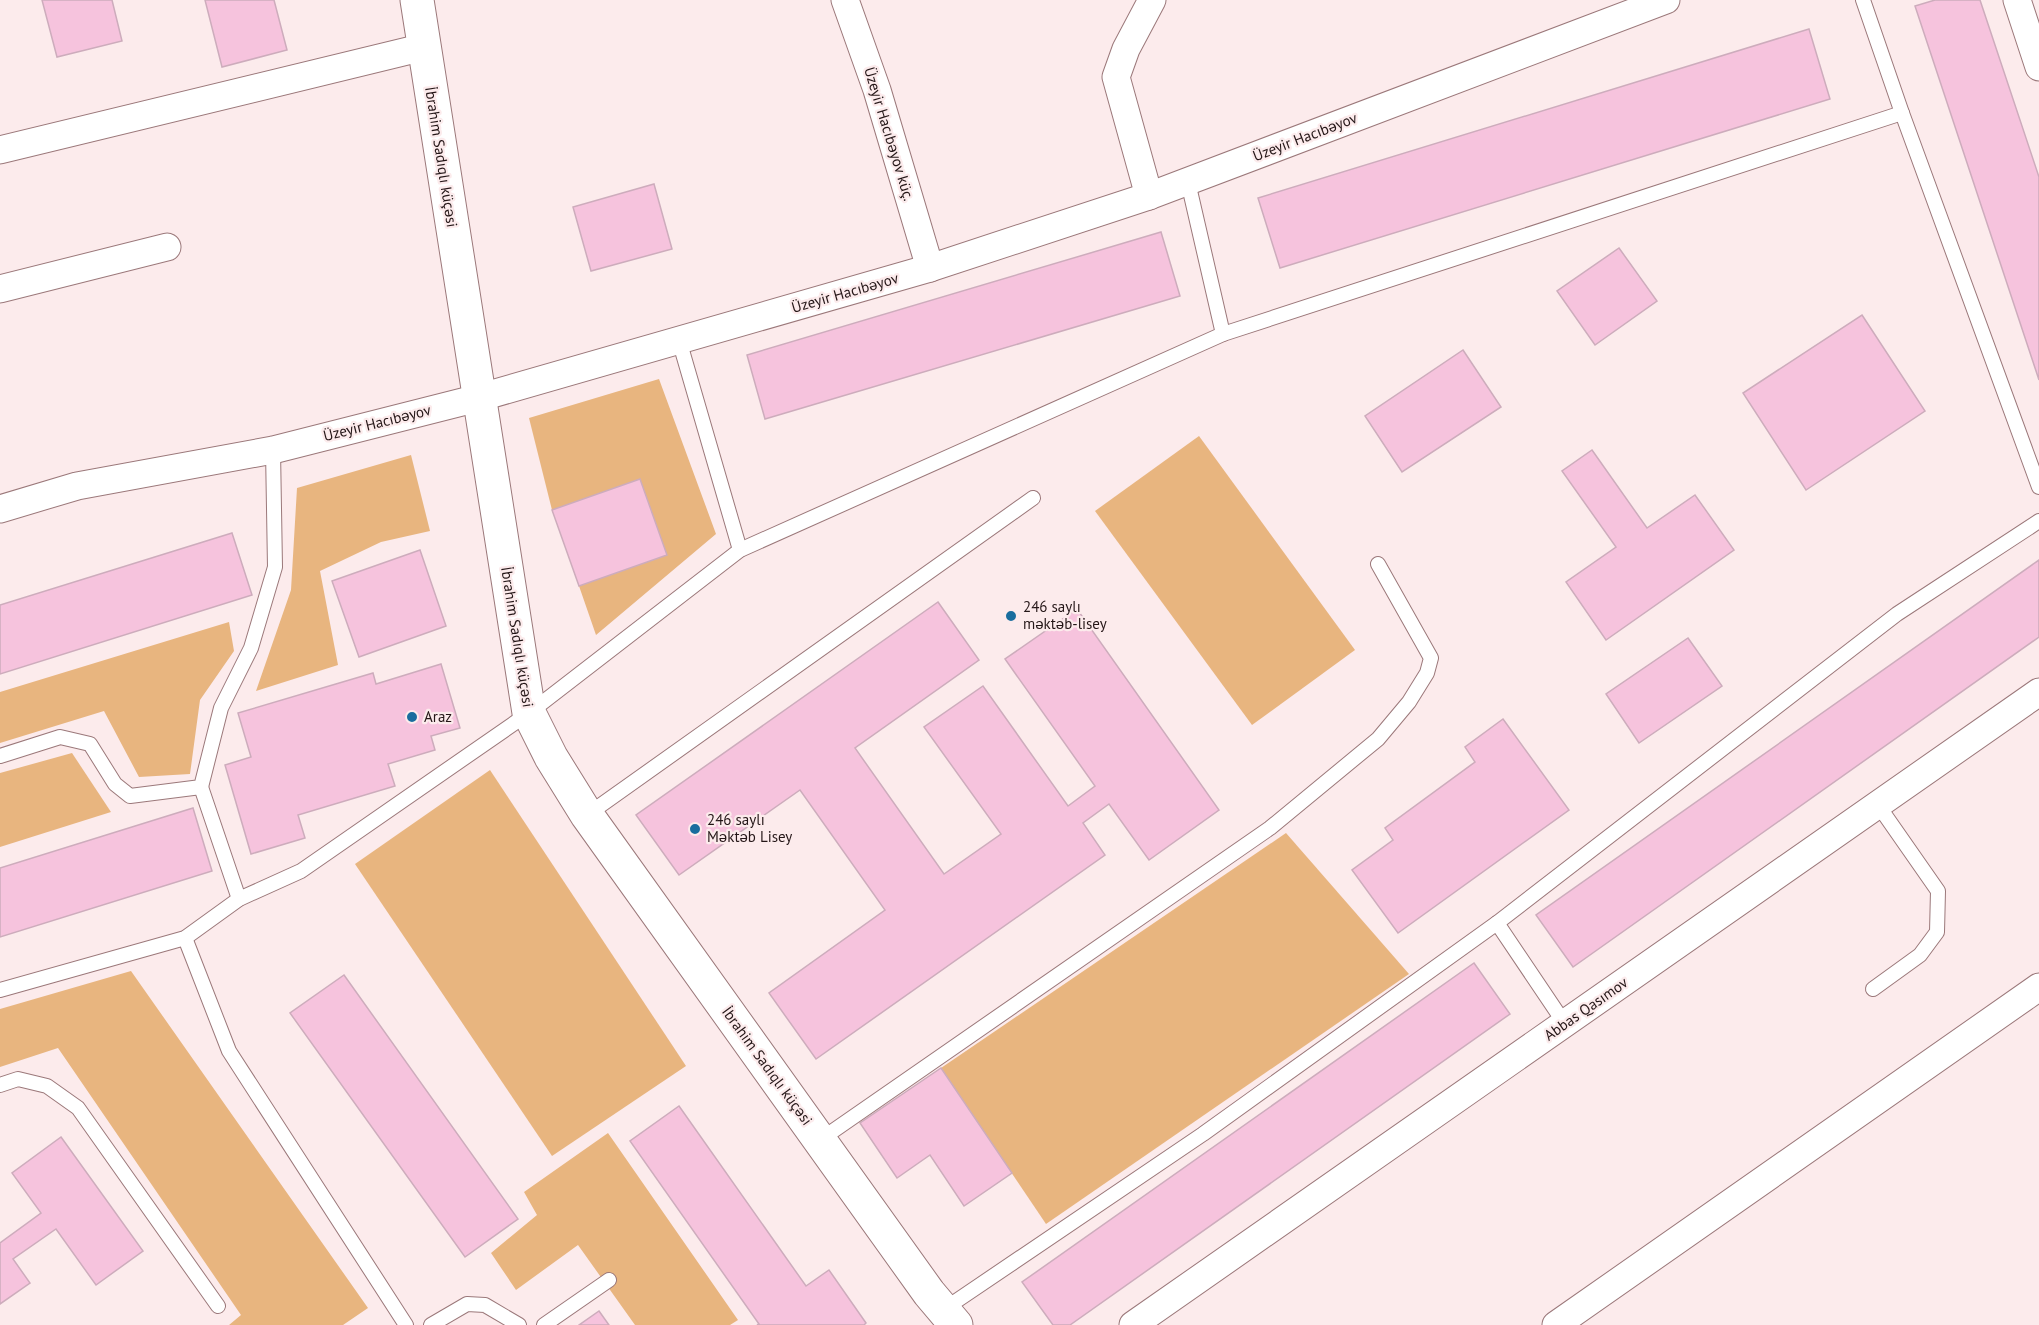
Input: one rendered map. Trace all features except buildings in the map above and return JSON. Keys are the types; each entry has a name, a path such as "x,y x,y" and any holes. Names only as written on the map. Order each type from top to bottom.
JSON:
{"street":[{"name":"İbrahim Sadıqlı küçəsi","path":"417,0 529,713 551,757 587,815 929,1293 950,1318"},
{"name":"Üzeyir Hacıbəyov küç.","path":"845,0 877,90 930,268"},
{"path":"1149,196 1116,77 1126,49 1152,0"},
{"name":"Üzeyir Hacıbəyov","path":"0,509 78,486 273,450 478,398 930,268 1188,182 1666,0"},
{"path":"2017,0 2039,67"},
{"path":"0,150 424,47"},
{"path":"0,289 166,247"},
{"name":"Abbas Qasımov","path":"1133,1325 2039,692"},
{"path":"1556,1325 2039,987"}],"lane":[{"path":"1863,0 2039,487"},
{"path":"0,990 185,938 239,898 301,870 529,713 740,550 1223,334 1902,113"},
{"path":"1188,182 1223,334"},
{"path":"680,340 740,550"},
{"path":"239,898 201,787 220,708 251,648 275,567 273,450"},
{"path":"587,815 1033,498"},
{"path":"950,1318 1497,923 1898,614 2039,521"},
{"path":"820,1140 1270,828 1378,739 1409,702 1427,673 1431,658 1378,564"},
{"path":"0,756 60,737 90,744 115,784 130,796 201,787"},
{"path":"1874,989 1920,955 1937,932 1938,891 1878,805"},
{"path":"1497,923 1565,1024"},
{"path":"185,938 229,1052 406,1325"},
{"path":"0,1085 18,1078 47,1086 78,1107 218,1306"},
{"path":"544,1325 609,1280"},
{"path":"431,1325 467,1304 485,1305 519,1325"}],"shaded area":[{"path":"659,379 716,534 596,635 579,586 667,555 640,479 552,510 529,418"},
{"path":"1199,436 1355,650 1252,725 1095,511"},
{"path":"411,455 430,531 381,542 320,571 338,665 256,691 291,590 297,488"},
{"path":"229,622 234,651 200,700 190,774 139,777 104,711 0,743 0,692"},
{"path":"72,753 111,812 0,847 0,773"},
{"path":"490,770 686,1066 552,1156 355,864"},
{"path":"1286,833 1409,974 1046,1224 941,1068"},
{"path":"131,971 368,1308 343,1325 229,1325 241,1315 58,1048 0,1067 0,1009"},
{"path":"608,1133 738,1320 730,1325 635,1325 578,1245 516,1290 491,1253 537,1215 524,1192"}],"place":[{"name":"246 saylı məktəb-lisey","path":"1011,616"},
{"name":"Araz","path":"412,717"},
{"name":"246 saylı Məktəb Lisey","path":"695,829"}]}
